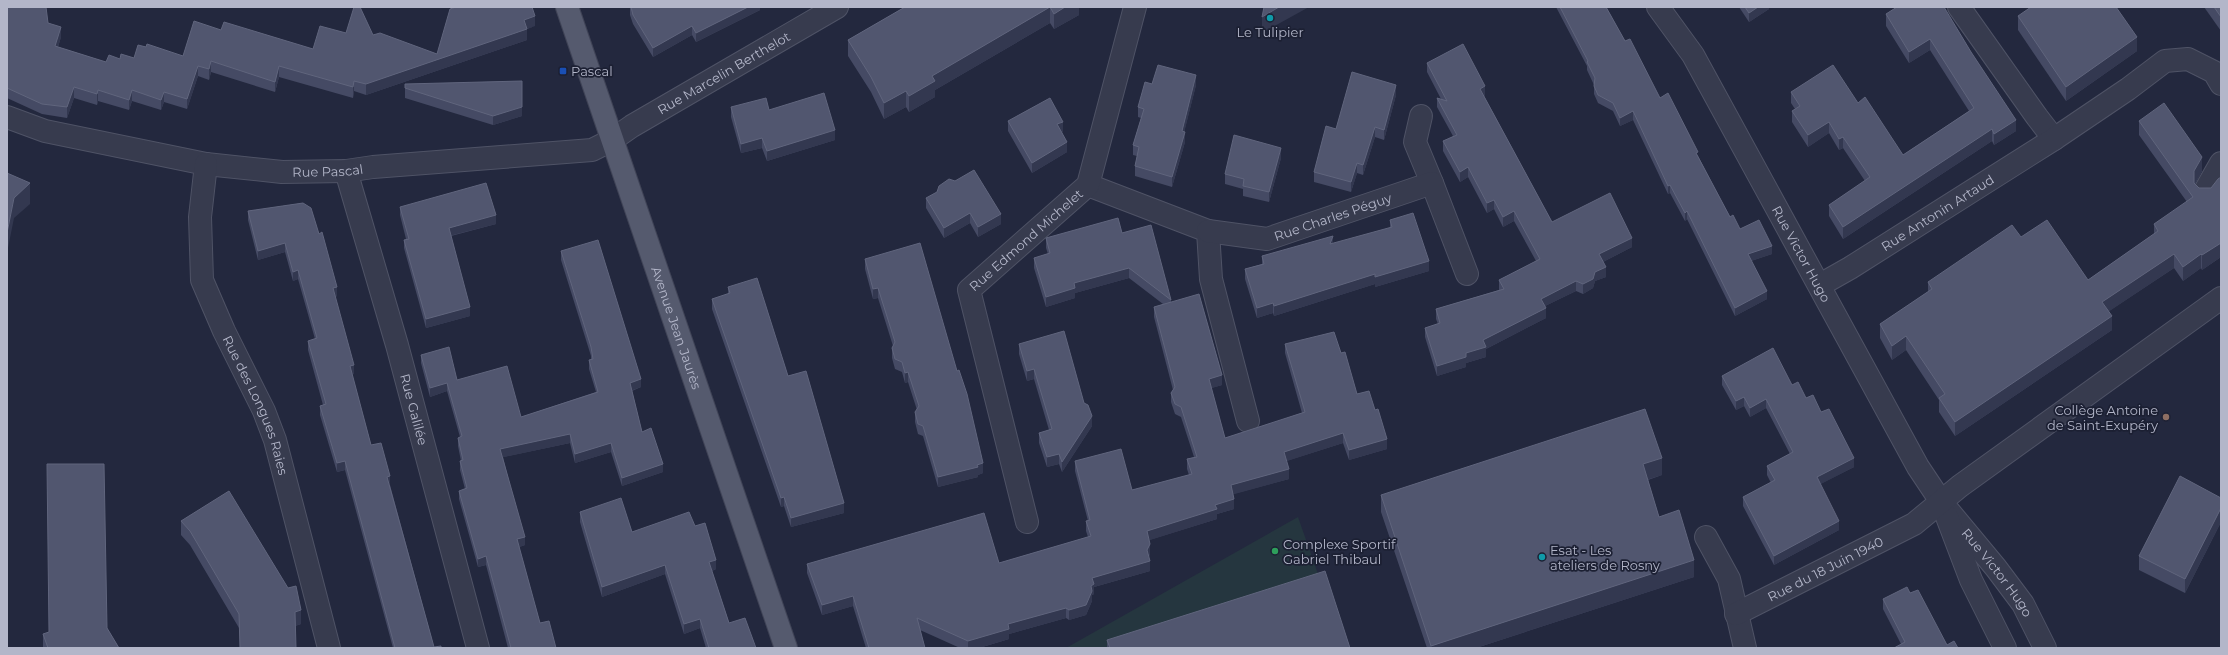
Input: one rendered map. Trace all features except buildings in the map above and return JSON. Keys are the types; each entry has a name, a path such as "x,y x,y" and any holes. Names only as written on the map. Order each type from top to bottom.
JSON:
{"main road":[{"name":"Avenue Jean Jaurès","path":"567,7 786,648"}],"street":[{"name":"Rue Marcelin Berthelot","path":"612,140 837,7"},
{"name":"Rue Edmond Michelet","path":"1027,522 969,290 1088,185 1135,7"},
{"name":"Rue Victor Hugo","path":"1658,7 1693,55 1820,285 1918,467 1942,503 1996,568 2018,598 2045,648"},
{"path":"1959,7 2037,117 2054,138"},
{"name":"Rue Antonin Artaud","path":"1820,285 1850,268 2128,90 2165,61 2188,59 2214,72 2221,84"},
{"path":"1421,116 1415,142 1467,274"},
{"name":"Rue Pascal","path":"7,117 45,131 206,164 282,172 346,171 373,167 592,150 612,140"},
{"path":"2205,191 2221,163"},
{"name":"Rue des Longues Raies","path":"206,164 200,211 202,280 224,331 264,412 275,440 329,648"},
{"name":"Rue Galilée","path":"346,171 397,345 478,648"},
{"name":"Rue Charles Péguy","path":"1088,185 1208,231 1267,239 1432,183"},
{"path":"1208,231 1211,279 1248,421"},
{"name":"Rue du 18 Juin 1940","path":"1736,614 1914,524 1942,503 1960,486 2221,298"},
{"name":"Rue Victor Hugo","path":"1942,503 1971,580 2005,648"},
{"path":"1706,537 1729,579 1745,648"}],"shaded area":[{"name":"Complexe Sportif Gabriel Thibaul","path":"1298,517 1344,648 1066,648"}],"place":[{"name":"Le Tulipier","path":"1270,18"},
{"name":"Pascal","path":"563,71"},
{"name":"Collège Antoine de Saint-Exupéry","path":"2166,417"},
{"name":"Complexe Sportif Gabriel Thibaul","path":"1275,551"},
{"name":"Esat - Les ateliers de Rosny","path":"1542,557"}]}
